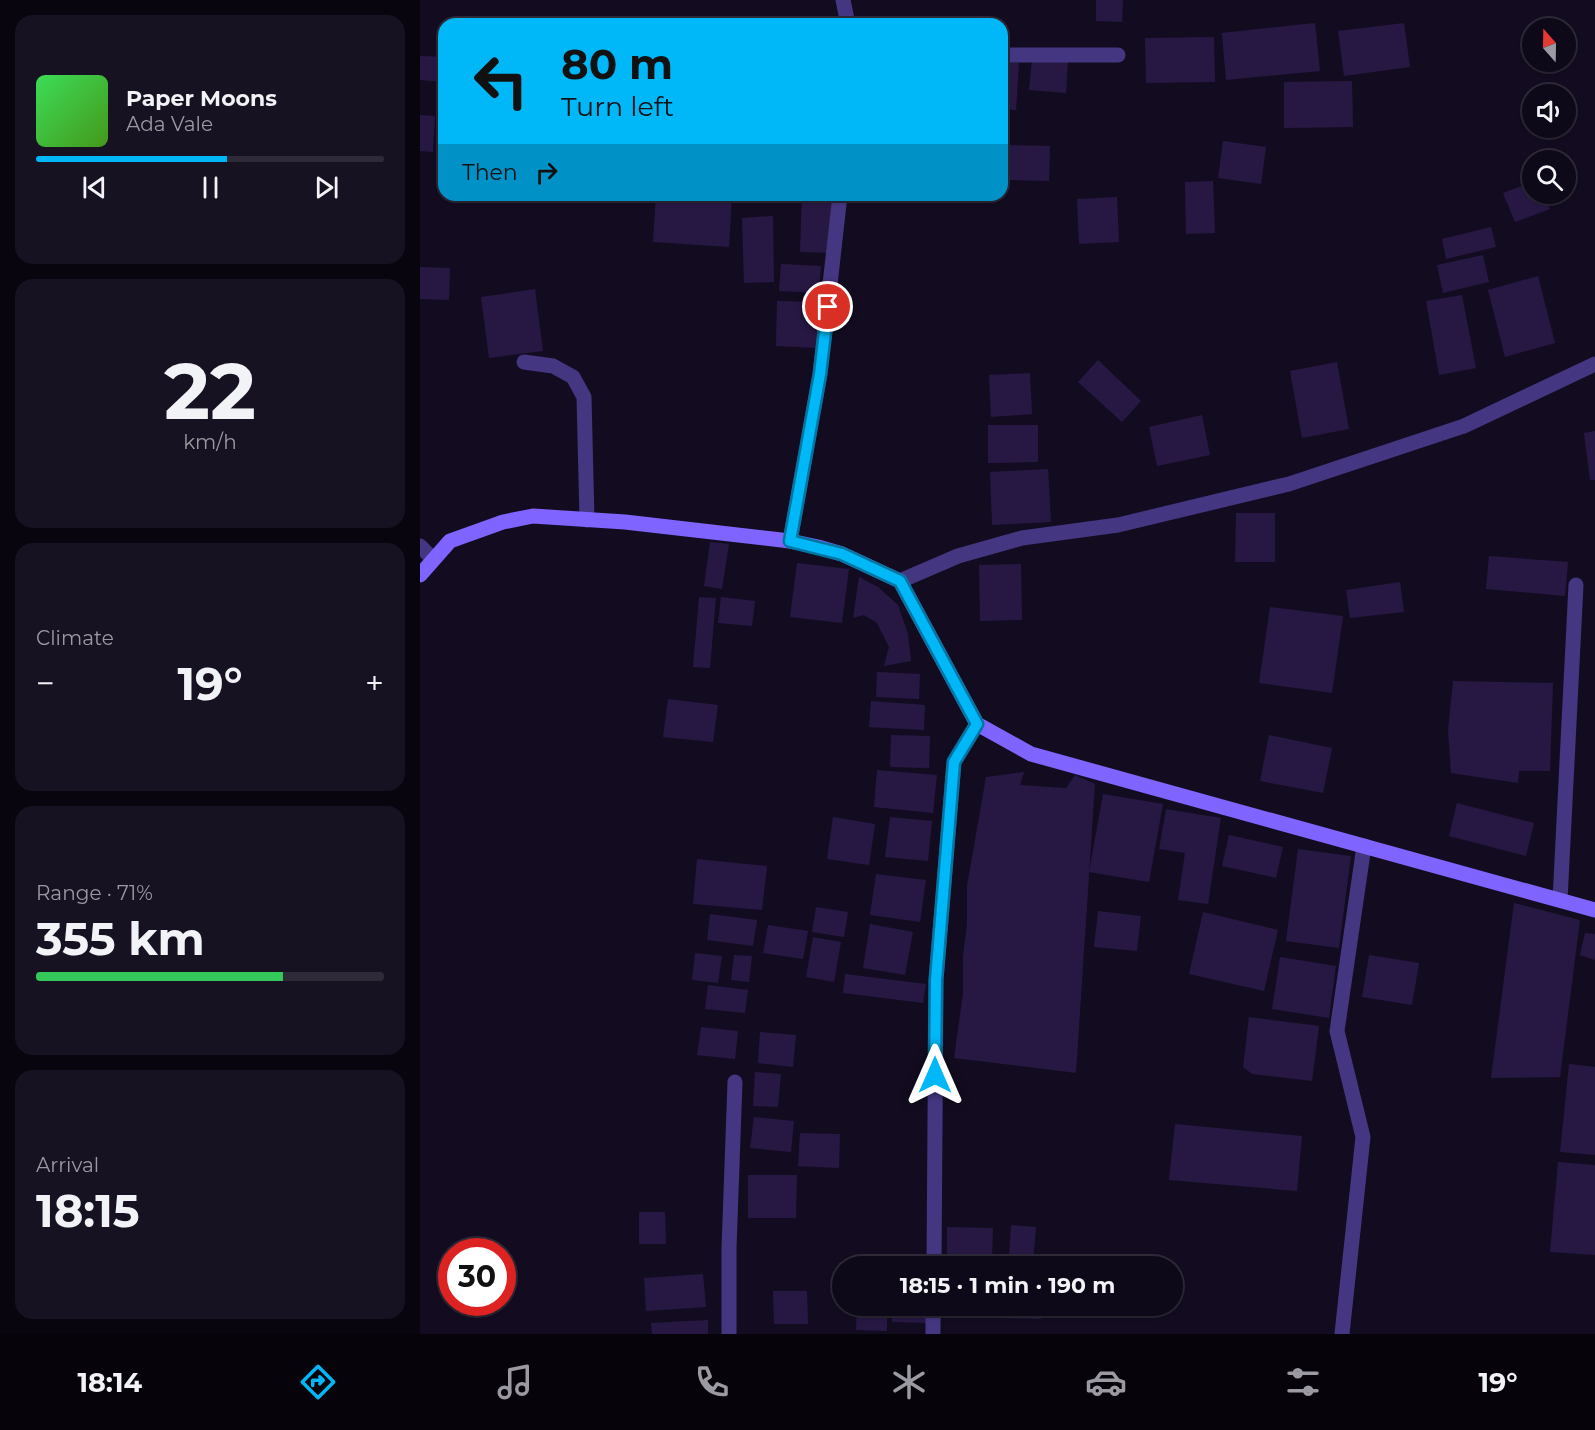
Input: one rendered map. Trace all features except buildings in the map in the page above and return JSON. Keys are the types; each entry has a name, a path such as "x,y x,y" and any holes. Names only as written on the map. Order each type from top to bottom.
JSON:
{"street":[{"path":"843,0 847,18"},
{"path":"1008,56 1118,55"},
{"path":"790,541 820,374 839,201"},
{"path":"524,362 553,366 573,377 584,397 587,520"},
{"path":"900,581 958,556 1022,538 1118,525 1289,484 1464,426 1595,364"},
{"path":"420,574 450,542 503,522 533,516 625,522 790,541 842,554 900,581 977,724 1031,754 1560,900 1594,906"},
{"path":"420,546 434,559"},
{"path":"1560,900 1576,585"},
{"path":"934,1256 936,980 954,762 977,724"},
{"path":"1342,1334 1363,1137 1337,1031 1364,846"},
{"path":"729,1334 729,1248 735,1082"},
{"path":"933,1316 933,1334"}],"route":[{"path":"828,307 820,374 790,541 842,554 900,581 977,724 954,762 936,980 935,1075"}]}
